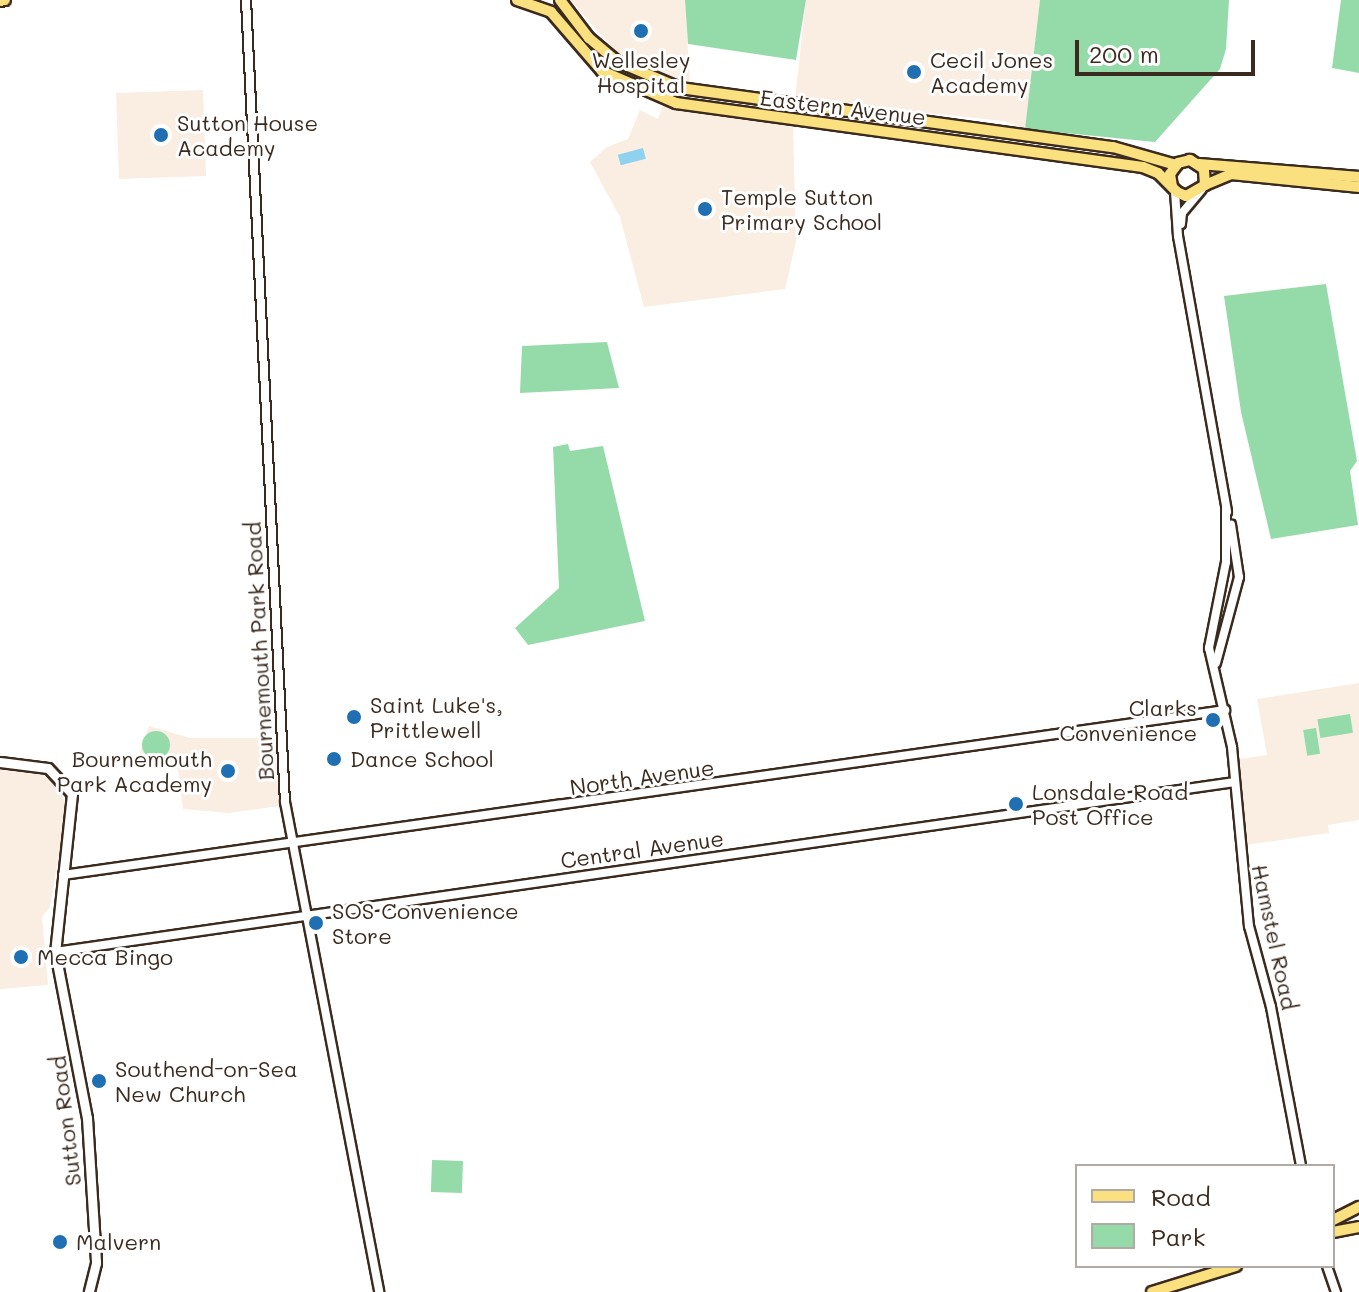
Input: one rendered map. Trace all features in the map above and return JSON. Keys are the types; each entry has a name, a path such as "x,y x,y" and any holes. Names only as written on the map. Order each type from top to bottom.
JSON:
{"main road":[{"name":"Eastern Avenue","path":"517,0 542,3 602,71 676,103 1147,167 1186,196 1203,188"},
{"name":"Eastern Avenue","path":"560,0 609,56 680,88 1113,147 1176,165 1190,160 1199,164 1359,177"},
{"path":"1199,164 1203,188 1231,174 1359,187"},
{"path":"1173,188 1176,165"},
{"name":"Sutton Road","path":"0,762 48,768 70,787 73,809 55,952 87,1118 96,1263 89,1292"},
{"path":"1335,1219 1359,1207"},
{"path":"1335,1232 1359,1227"},
{"path":"1152,1292 1230,1268"}],"street":[{"name":"Bournemouth Park Road","path":"246,0 284,796 379,1292"},
{"name":"Hamstel Road","path":"1173,188 1239,577 1220,631 1216,668"},
{"name":"Hamstel Road","path":"1185,268 1182,213 1203,188"},
{"name":"Hamstel Road","path":"1226,509 1226,562 1209,638 1225,710 1235,782 1243,891 1301,1164"},
{"name":"North Avenue","path":"63,875 292,845 1225,710"},
{"name":"Central Avenue","path":"55,952 1235,782"},
{"path":"1328,1268 1336,1292"}],"shaded area":[{"name":"Wellesley Hospital","path":"570,0 685,0 690,83 619,55"},
{"name":"Cecil Jones Academy","path":"806,0 1040,0 1025,129 1004,121 795,99"},
{"name":"Sutton House Academy","path":"203,90 206,176 119,179 116,93"},
{"name":"Temple Sutton Primary School","path":"663,105 793,126 796,242 785,289 644,307 620,217 590,162 607,147 628,139 640,110 658,119"},
{"path":"1359,683 1359,820 1328,825 1329,833 1238,846 1233,760 1267,755 1257,699"},
{"name":"Bournemouth Park Academy","path":"149,726 190,738 275,738 279,806 228,813 183,809 178,769 139,756"},
{"path":"0,768 41,773 57,786 67,806 50,907 42,917 48,985 0,989"}],"green space":[{"path":"685,0 806,0 796,60 688,44"},
{"path":"1040,0 1229,0 1226,49 1220,69 1155,142 1025,129"},
{"path":"1341,0 1359,0 1359,73 1332,68"},
{"path":"1326,284 1357,461 1350,471 1358,525 1271,539 1241,412 1224,296"},
{"path":"607,342 619,388 520,393 522,346"},
{"path":"568,444 570,451 603,446 645,621 528,645 515,628 559,588 553,447"},
{"path":"1350,714 1353,733 1320,738 1317,719"},
{"path":"1316,728 1320,754 1307,756 1303,730"},
{"path":"156,731 166,735 170,745 166,755 156,759 146,755 142,745 146,735"},
{"path":"432,1160 463,1161 462,1193 431,1192"}],"water":[{"path":"643,148 646,159 621,165 618,155"}],"place":[{"name":"Wellesley Hospital","path":"641,31"},
{"name":"Cecil Jones Academy","path":"914,72"},
{"name":"Sutton House Academy","path":"161,135"},
{"name":"Temple Sutton Primary School","path":"705,209"},
{"name":"Saint Luke's, Prittlewell","path":"354,717"},
{"name":"Clarks Convenience","path":"1213,720"},
{"name":"Dance School","path":"334,759"},
{"name":"Bournemouth Park Academy","path":"228,771"},
{"name":"Lonsdale Road Post Office","path":"1016,804"},
{"name":"SOS Convenience Store","path":"316,923"},
{"name":"Mecca Bingo","path":"21,957"},
{"name":"Southend-on-Sea New Church","path":"99,1081"},
{"name":"Malvern","path":"60,1242"}]}
